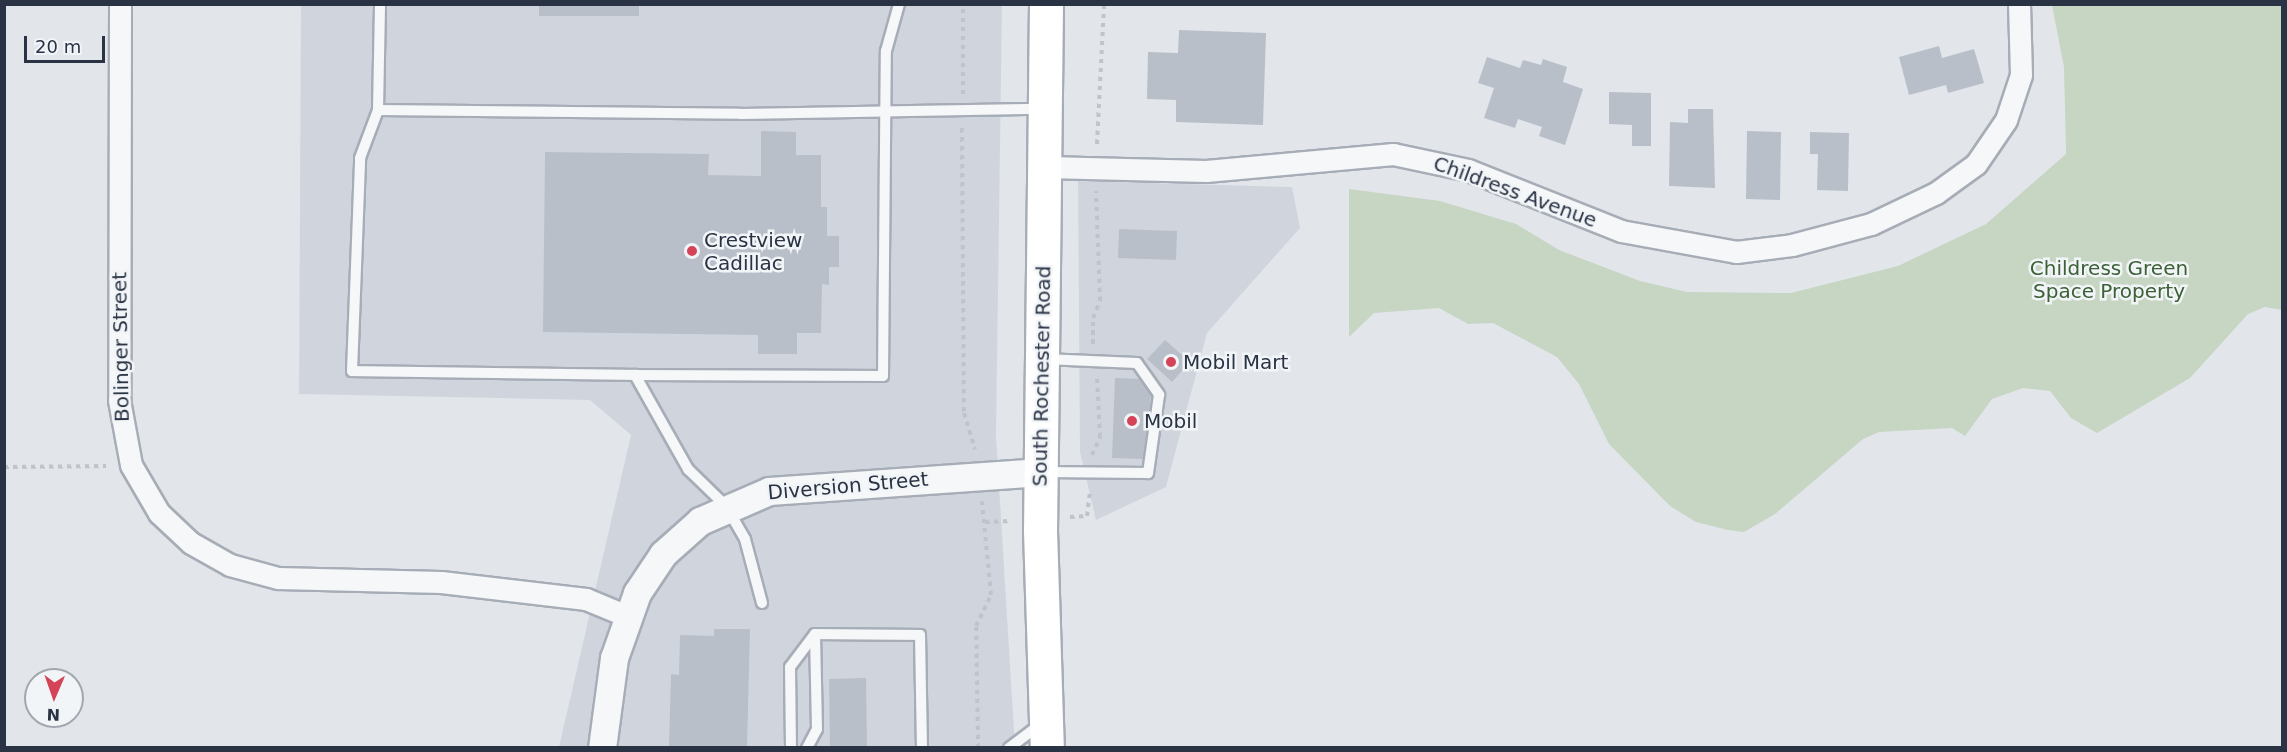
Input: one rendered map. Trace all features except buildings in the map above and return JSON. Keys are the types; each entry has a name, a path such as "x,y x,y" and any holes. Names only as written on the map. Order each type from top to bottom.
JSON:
{"main road":[{"name":"South Rochester Road","path":"1046,4 1041,472 1047,733"}],"street":[{"name":"Bolinger Street","path":"120,4 119,400 131,465 159,513 191,543 230,564 278,578 441,582 586,599 627,616"},
{"name":"Childress Avenue","path":"1046,167 1206,171 1393,154 1468,170 1621,231 1736,252 1792,245 1871,224 1936,192 1976,164 2006,120 2021,75 2019,4"},
{"name":"Diversion Street","path":"602,747 606,695 627,616 663,554 726,506 769,491 800,487 1041,472"}],"lane":[{"path":"380,4 378,110 360,158 352,371 883,376 886,51 900,4"},
{"path":"378,110 1045,109"},
{"path":"1041,472 1148,472 1159,395 1137,363 1042,358"},
{"path":"635,375 687,469 726,506 745,539 762,603"},
{"path":"791,747 790,667 816,634"},
{"path":"807,747 817,729 816,634"},
{"path":"816,634 920,635 922,747"},
{"path":"1009,747 1047,733"}],"path":[{"path":"963,4 964,413 979,476 991,595 976,626 978,747"},
{"path":"1098,142 1104,4"},
{"path":"1093,338 1093,318 1100,301 1096,189"},
{"path":"1092,451 1100,437 1097,382"},
{"path":"4,467 131,465"},
{"path":"1082,516 1087,516 1090,496"}],"shaded area":[{"path":"301,5 1002,5 996,436 1015,747 559,747 631,435 590,400 299,394"},
{"path":"1078,181 1292,187 1300,228 1207,333 1166,487 1096,520 1080,452"}],"green space":[{"name":"Childress Green Space Property","path":"2052,5 2282,5 2282,310 2265,307 2248,314 2190,378 2097,433 2071,418 2050,391 2023,388 1992,399 1965,436 1952,428 1879,432 1863,439 1775,514 1744,532 1728,530 1696,522 1670,506 1609,444 1579,384 1557,357 1493,323 1468,324 1439,308 1374,313 1349,337 1349,189 1440,201 1516,224 1559,250 1640,281 1687,292 1791,293 1898,266 1986,224 2066,154 2064,67"}],"place":[{"name":"Crestview Cadillac","path":"692,251"},
{"name":"Mobil Mart","path":"1171,362"},
{"name":"Mobil","path":"1132,421"}]}
